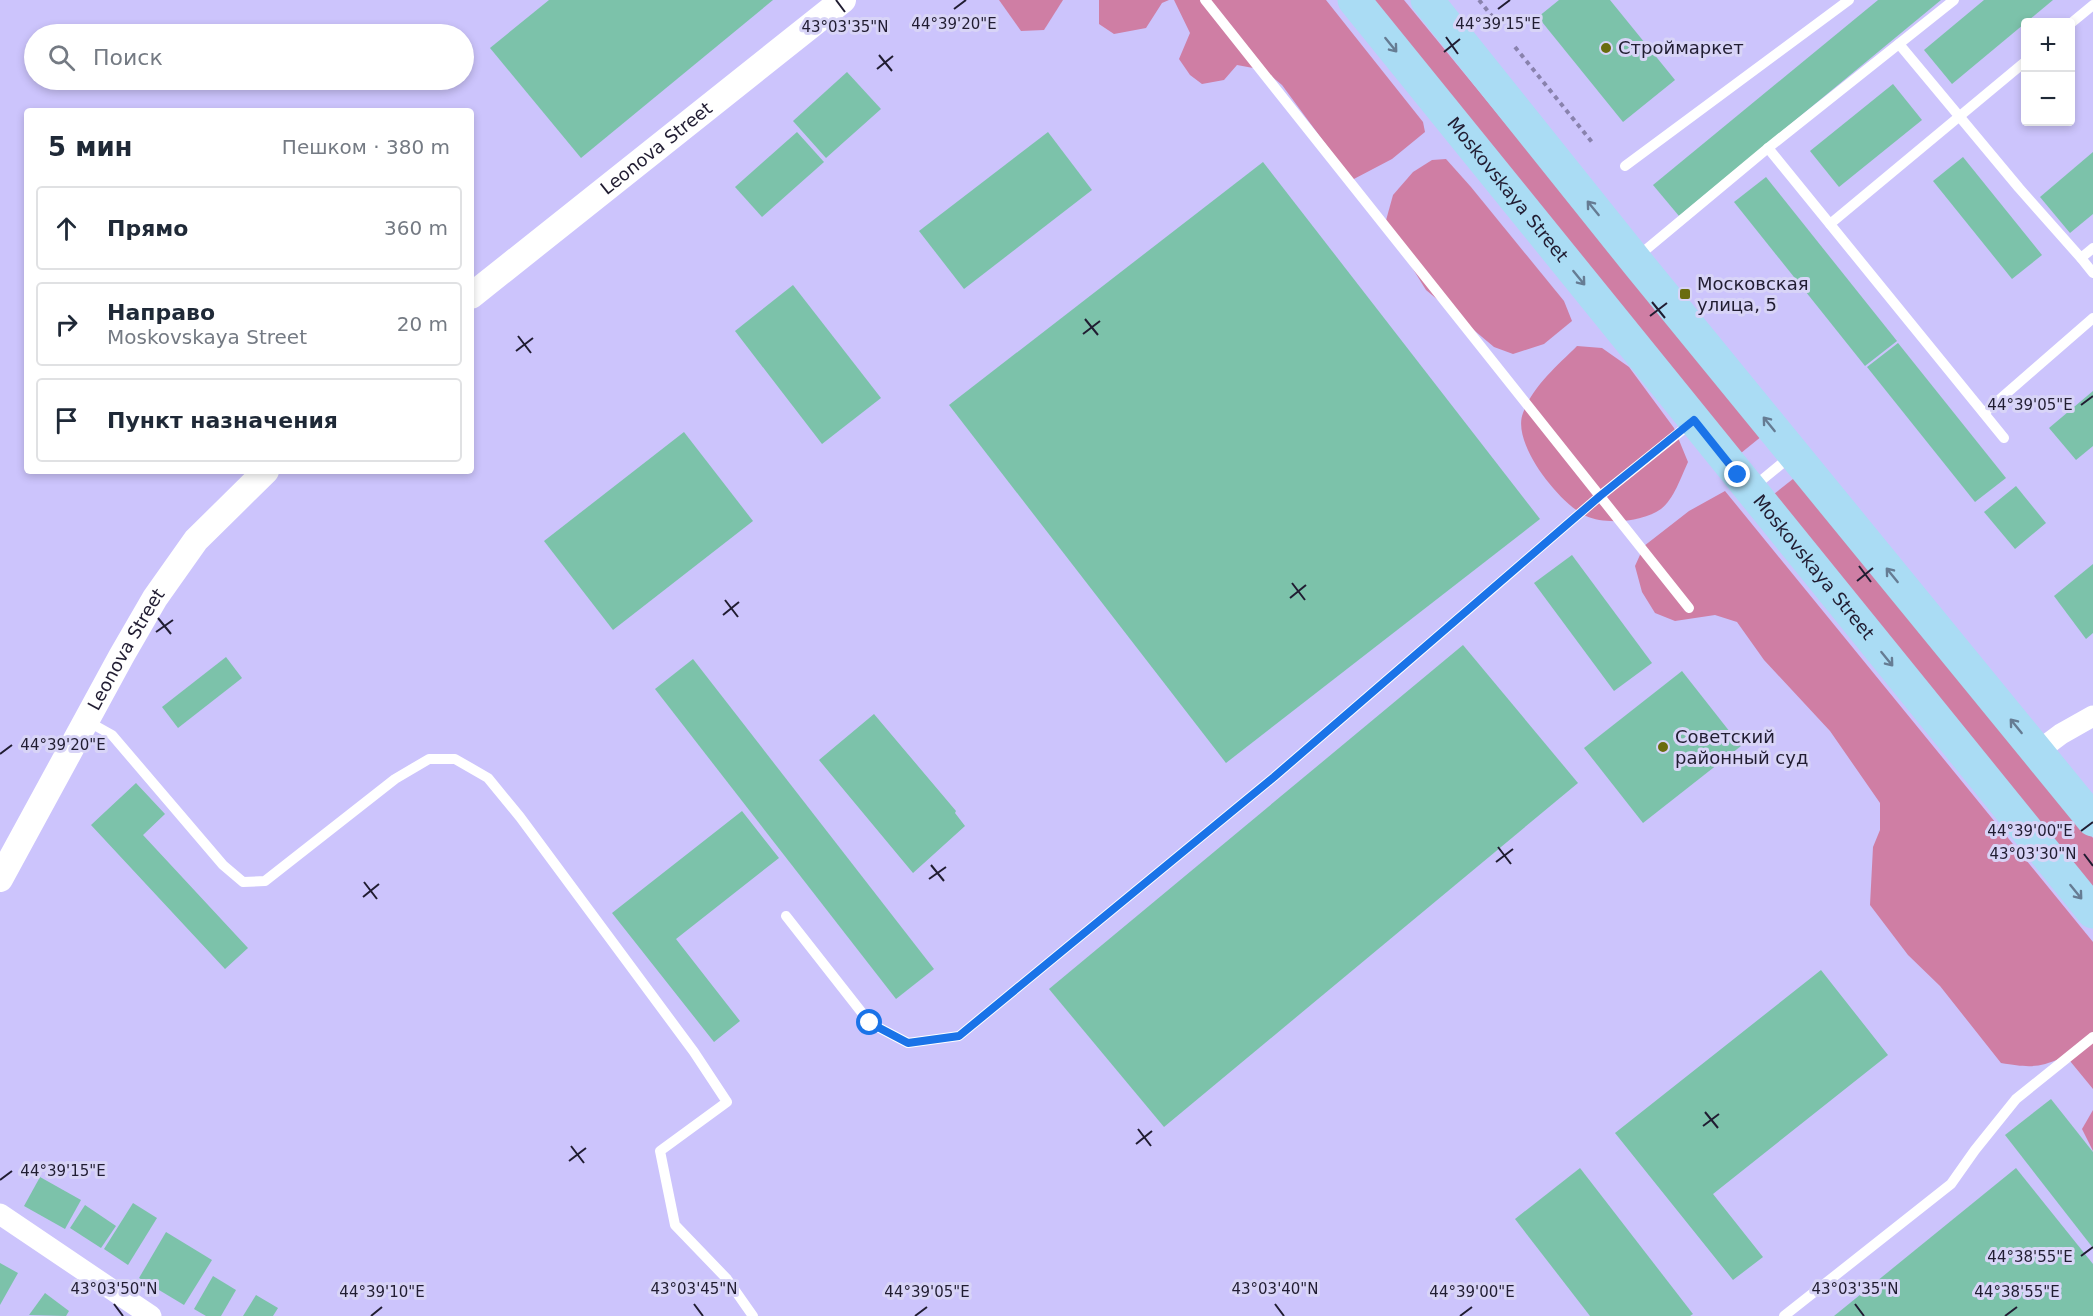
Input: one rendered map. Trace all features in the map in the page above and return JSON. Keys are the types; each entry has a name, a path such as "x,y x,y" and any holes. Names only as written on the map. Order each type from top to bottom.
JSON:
{"main road":[{"name":"Moskovskaya Street","path":"1354,0 2093,912"},
{"path":"1427,0 1634,259 2093,820"}],"street":[{"name":"Leonova Street","path":"474,294 843,0"},
{"name":"Leonova Street","path":"0,879 156,598 196,540 263,474"},
{"path":"2037,752 2061,734 2093,716"},
{"path":"0,1214 151,1316"}],"lane":[{"path":"1205,0 1689,608"},
{"path":"1625,166 1849,0"},
{"path":"1634,259 1768,148 1954,0"},
{"path":"2075,20 2093,5"},
{"path":"1899,44 2093,273"},
{"path":"1830,224 2021,64"},
{"path":"1768,148 2004,438"},
{"path":"2080,258 2093,248"},
{"path":"1984,413 2093,318"},
{"path":"786,916 870,1023 908,1043 959,1036 1274,777 1600,496 1694,420"},
{"path":"1750,490 1793,454"},
{"path":"86,721 112,735 223,865 243,882 265,881 395,779 429,759 455,759 488,778 520,817 694,1052 726,1102 660,1151 675,1225 727,1279 753,1316"},
{"path":"1784,1316 1951,1184 2016,1099 2093,1037"}],"path":[{"path":"1479,0 1498,25"},
{"path":"1515,47 1592,142"}],"shaded area":[{"path":"999,0 1063,0 1044,30 1021,31"},
{"path":"1099,0 1169,0 1162,3 1146,28 1114,34 1099,24"},
{"path":"1174,0 1326,0 1423,122 1425,132 1392,159 1352,180 1282,85 1264,70 1237,65 1224,80 1202,84 1190,75 1179,59 1190,33"},
{"path":"1371,0 1404,0 1762,436 1741,453"},
{"path":"1446,159 1564,301 1572,321 1544,344 1513,354 1494,347 1426,290 1385,224 1393,195 1413,172 1432,160"},
{"path":"1577,346 1602,348 1629,367 1674,428 1688,462 1666,505 1644,517 1624,521 1604,521 1586,516 1575,509 1551,486 1540,471 1524,440 1521,426 1527,403 1539,385"},
{"path":"1798,475 2093,838 2093,895 1769,498"},
{"path":"1725,491 2093,942 2093,1089 2070,1061 2061,1058 2032,1066 2001,1063 1940,986 1908,955 1870,905 1873,847 1880,830 1880,803 1830,731 1764,660 1737,622 1715,615 1675,621 1655,613 1642,592 1635,566 1644,546 1689,511"},
{"path":"2093,1110 2093,1151 2082,1129"}],"building":[{"path":"549,0 773,0 581,158 490,48"},
{"name":"Строймаркет","path":"1559,0 1610,0 1675,80 1623,122 1538,17"},
{"path":"1878,0 1941,0 1679,216 1653,185"},
{"path":"1984,0 2053,0 2031,18 2021,18 2021,27 1952,84 1924,50"},
{"path":"847,72 881,109 826,158 793,121"},
{"path":"1893,84 1922,120 1839,187 1810,151"},
{"path":"797,132 824,162 762,217 735,187"},
{"path":"1048,132 1092,190 964,289 919,231"},
{"path":"2093,152 2093,214 2070,233 2040,197"},
{"path":"1963,157 2042,255 2012,279 1933,181"},
{"path":"1263,162 1540,519 1226,763 949,405"},
{"path":"1766,177 1897,341 1865,366 1734,202"},
{"path":"793,285 881,398 822,444 735,331"},
{"path":"1898,343 2006,478 1975,502 1867,367"},
{"path":"2093,391 2093,446 2076,460 2049,428"},
{"path":"684,432 753,521 613,630 544,541"},
{"path":"2016,486 2046,523 2015,549 1984,512"},
{"path":"1572,555 1652,663 1614,691 1534,583"},
{"path":"2093,564 2093,633 2086,639 2054,596"},
{"path":"1463,645 1578,783 1164,1127 1049,989"},
{"path":"226,657 242,678 178,728 162,707"},
{"path":"693,659 934,969 896,999 655,689"},
{"name":"Советский районный суд","path":"1682,671 1741,746 1643,823 1584,748"},
{"path":"874,714 956,811 955,813 965,826 913,873 819,760"},
{"path":"136,783 165,814 143,835 248,948 225,969 91,825"},
{"path":"742,811 779,858 676,939 740,1021 714,1042 612,913"},
{"path":"1821,970 1888,1055 1713,1194 1763,1257 1733,1280 1615,1133"},
{"path":"2051,1099 2093,1152 2093,1248 2005,1135"},
{"path":"1580,1168 1693,1314 1690,1316 1590,1316 1515,1219"},
{"path":"2016,1168 2093,1264 2093,1316 1834,1316"},
{"path":"40,1177 81,1200 65,1229 24,1206"},
{"path":"133,1203 157,1218 128,1265 104,1249"},
{"path":"85,1205 116,1226 101,1248 70,1228"},
{"path":"166,1232 212,1260 184,1305 139,1278"},
{"path":"0,1263 18,1273 0,1305"},
{"path":"213,1276 236,1290 221,1316 206,1316 194,1309"},
{"path":"45,1293 69,1311 66,1316 29,1315"},
{"path":"256,1295 278,1308 273,1316 243,1316"}],"place":[{"name":"Строймаркет","path":"1606,48"},
{"name":"Московская улица, 5","path":"1685,294"},
{"name":"Советский районный суд","path":"1663,747"}],"route":[{"path":"870,1023 908,1043 959,1036 1274,777 1600,496 1694,420 1738,475"}]}
